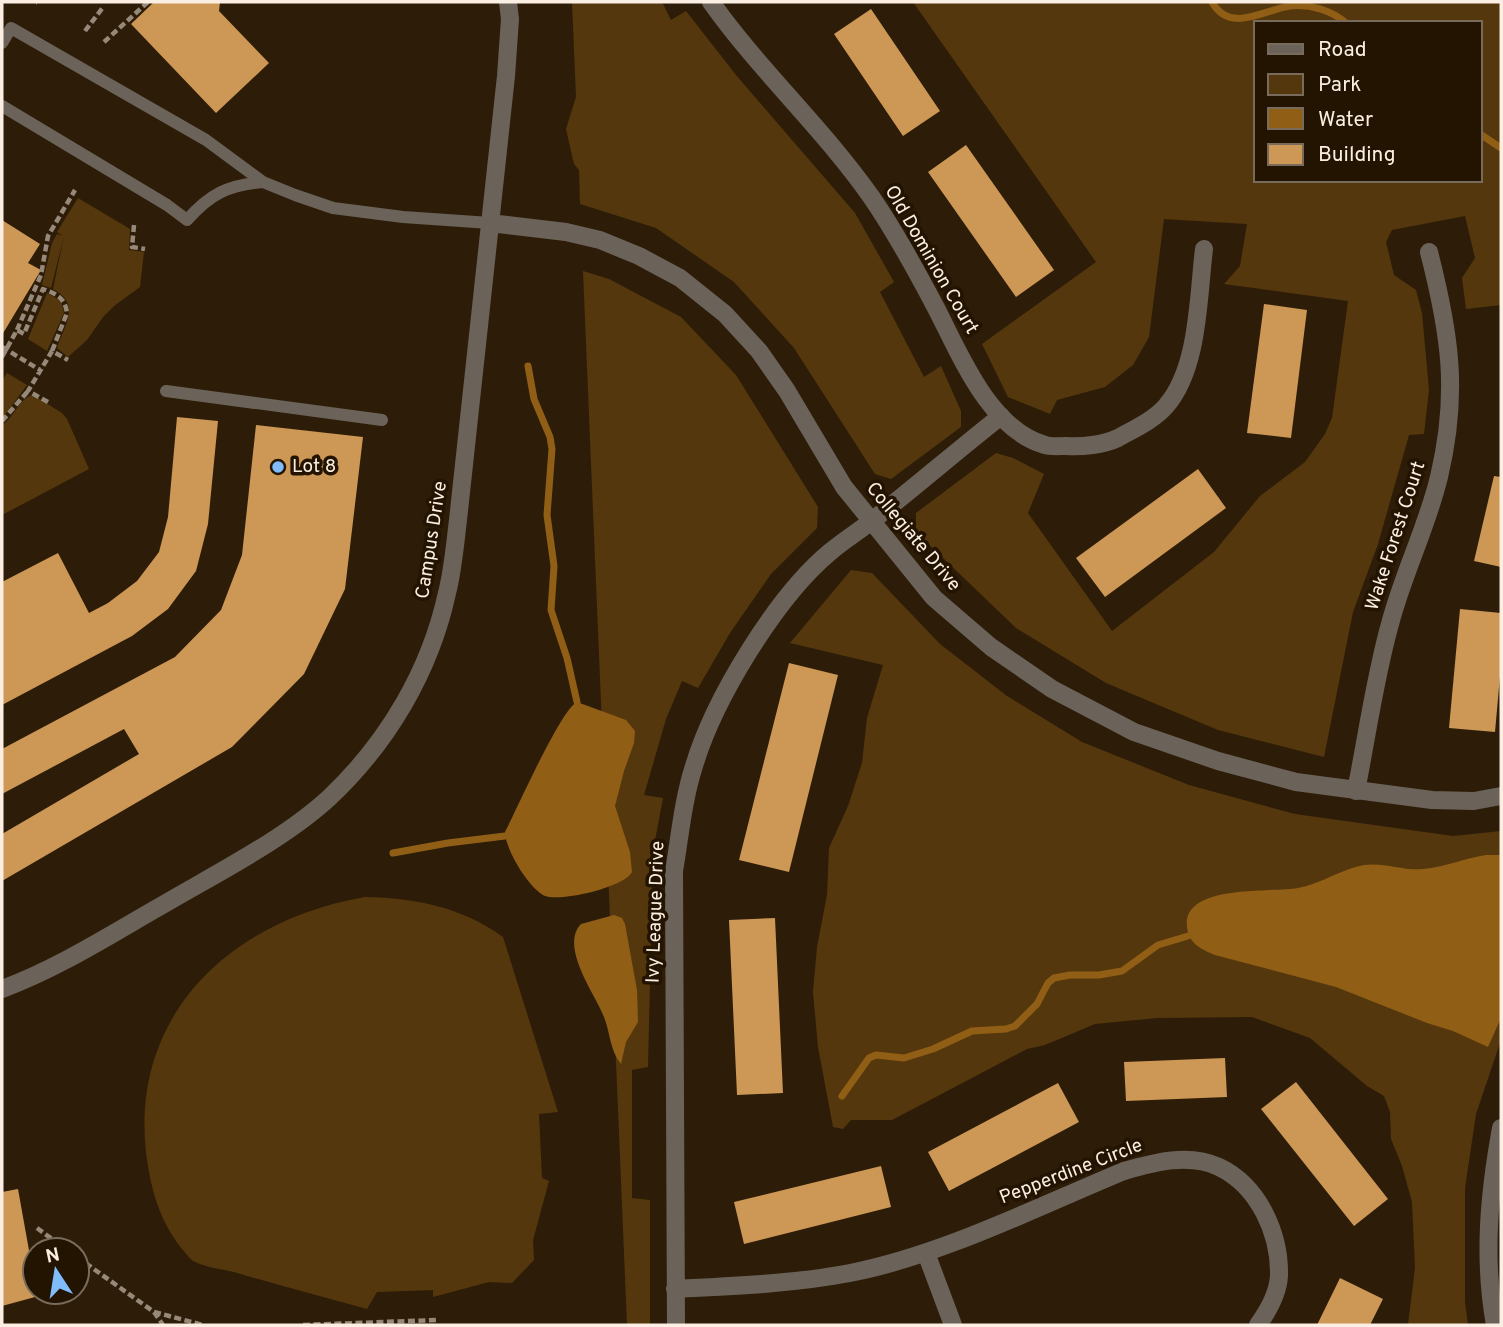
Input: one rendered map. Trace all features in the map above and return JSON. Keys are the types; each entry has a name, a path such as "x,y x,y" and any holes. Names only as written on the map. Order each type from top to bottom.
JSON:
{"street":[{"name":"Campus Drive","path":"2,989 83,950 282,834 329,798 369,756 400,711 428,657 448,593 458,520 506,76 510,19 508,2"},
{"name":"Old Dominion Court","path":"711,2 755,61 825,136 879,208 914,266 979,390 1000,416 1022,434 1045,445 1078,447 1113,440 1142,425 1166,406 1183,377 1191,351 1204,248"},
{"name":"Collegiate Drive","path":"490,223 566,232 600,240 639,256 680,278 725,314 759,351 773,371 844,487 934,598 991,647 1052,689 1134,732 1217,761 1296,782 1432,800 1474,801 1501,796"},
{"name":"Wake Forest Court","path":"1356,791 1389,625 1439,477 1451,400 1450,354 1443,308 1429,252"},
{"path":"870,522 1000,416"},
{"name":"Ivy League Drive","path":"676,1325 674,871 694,766 709,725 727,689 761,632 828,553 870,522"},
{"path":"1495,1325 1489,1292 1488,1231 1493,1174 1501,1128"},
{"name":"Pepperdine Circle","path":"675,1289 808,1280 851,1273 926,1253 1124,1171 1158,1161 1189,1160 1219,1167 1247,1187 1266,1214 1277,1247 1279,1278 1269,1309 1258,1325"},
{"path":"926,1253 953,1325"}],"lane":[{"path":"2,43 11,28 206,141 263,182 333,208 403,218 490,223"},
{"path":"2,106 167,205 187,220 200,205 216,194 237,184 263,182"},
{"path":"166,391 382,420"}],"path":[{"path":"104,42 148,2"},
{"path":"85,31 104,6"},
{"path":"2,357 41,275 48,236 75,190"},
{"path":"134,225 132,247 145,249"},
{"path":"2,421 28,390 52,351 67,313 66,307 58,295 43,289 24,334 17,330"},
{"path":"4,349 41,370"},
{"path":"52,351 68,360"},
{"path":"28,390 48,402"},
{"path":"37,1228 48,1236"},
{"path":"91,1267 154,1312 163,1325"},
{"path":"154,1312 203,1325"},
{"path":"303,1325 437,1320"}],"green space":[{"path":"572,2 662,2 671,20 686,11 736,75 855,213 894,282 880,292 924,377 941,366 961,411 961,427 891,479 875,474 794,348 734,282 656,228 580,204 579,170 574,164 566,129 576,97"},
{"path":"913,2 1501,2 1501,305 1466,309 1462,278 1475,258 1465,216 1392,230 1386,242 1394,275 1416,290 1422,313 1429,390 1424,434 1409,435 1378,544 1353,612 1324,757 1218,730 1106,683 1016,628 916,532 916,513 996,453 1013,458 1044,474 1028,513 1112,631 1214,552 1260,496 1305,462 1325,434 1332,418 1348,301 1224,284 1240,266 1247,224 1164,219 1149,337 1133,365 1105,387 1057,400 1050,414 1008,397 982,344 1096,262"},
{"path":"78,198 130,229 129,250 144,252 140,287 114,306 87,340 68,357 57,348 69,309 62,295 53,289 64,236 51,288 42,285 52,243 57,234 63,236 57,232"},
{"path":"583,271 609,279 681,317 736,375 818,507 817,528 771,574 730,633 698,688 682,681 666,719 644,795 663,798 653,851 648,1067 632,1070 632,1198 650,1200 650,1325 627,1325"},
{"path":"47,293 61,301 64,313 47,351 28,339"},
{"path":"7,373 27,385 2,419 2,381"},
{"path":"33,395 67,419 89,469 2,515 2,425 24,400"},
{"path":"851,570 872,573 940,644 1007,696 1082,742 1189,785 1295,814 1453,836 1501,831 1501,1040 1476,1114 1465,1188 1465,1302 1468,1325 1408,1325 1415,1268 1412,1202 1391,1139 1390,1112 1384,1096 1367,1086 1310,1038 1252,1017 1157,1018 1095,1024 1045,1045 1027,1049 892,1120 851,1120 843,1129 833,1127 818,1047 813,992 817,947 827,895 829,848 848,806 862,763 867,718 883,665 790,643"},
{"path":"365,897 402,899 455,911 503,937 558,1112 539,1114 542,1178 549,1181 533,1240 534,1260 512,1283 489,1282 433,1297 433,1290 377,1292 367,1309 193,1261 171,1234 159,1209 151,1182 144,1127 150,1076 166,1031 191,992 225,958 266,931 313,910"}],"water":[{"path":"577,702 626,720 635,731 634,743 615,806 630,852 632,872 618,883 592,892 564,897 545,896 525,877 513,858 505,832 550,741"},
{"path":"1486,855 1501,855 1501,1018 1488,1047 1336,987 1215,955 1196,945 1188,933 1189,913 1199,903 1213,897 1298,888 1364,865 1423,869"},
{"path":"614,915 622,918 625,924 637,990 638,1022 626,1042 621,1064 612,1047 604,1017 581,971 574,945 575,934 581,924"}],"building":[{"path":"154,2 220,2 219,11 269,63 216,113 131,24"},
{"path":"871,9 940,111 903,136 834,34"},
{"path":"966,145 1054,270 1016,297 928,172"},
{"path":"2,220 40,244 28,263 41,270 2,335"},
{"path":"1264,304 1307,310 1291,438 1247,433"},
{"path":"177,417 218,421 208,524 196,571 168,609 132,636 2,705 2,582 58,553 89,613 108,603 137,581 159,552 168,517"},
{"path":"256,425 363,437 345,589 304,674 232,747 2,881 2,834 139,754 124,729 2,794 2,749 175,657 221,610 242,555"},
{"path":"1198,469 1226,508 1105,597 1076,558"},
{"path":"1494,476 1501,477 1501,567 1474,561"},
{"path":"1460,609 1501,613 1501,665 1495,732 1449,728"},
{"path":"789,663 838,675 789,872 739,860"},
{"path":"775,918 783,1093 737,1095 729,920"},
{"path":"1225,1058 1227,1097 1126,1101 1124,1062"},
{"path":"1296,1082 1388,1199 1354,1226 1261,1109"},
{"path":"1058,1083 1079,1122 949,1191 928,1152"},
{"path":"881,1166 891,1207 744,1244 734,1202"},
{"path":"18,1189 26,1236 21,1236 21,1301 2,1306 2,1192"},
{"path":"1340,1278 1383,1299 1370,1325 1317,1325"}],"waterway":[{"path":"1212,2 1219,12 1228,17 1248,18 1280,8 1298,6 1327,11 1344,21"},
{"path":"1482,135 1501,148"},
{"path":"528,366 534,399 550,437 552,449 547,515 554,566 551,610 567,658 577,702"},
{"path":"393,853 505,836"},
{"path":"842,1096 869,1058 876,1055 904,1058 933,1049 972,1031 1015,1026 1037,1004 1048,983 1054,978 1122,971 1158,945 1188,936"}],"place":[{"name":"Lot 8","path":"278,467"}]}
